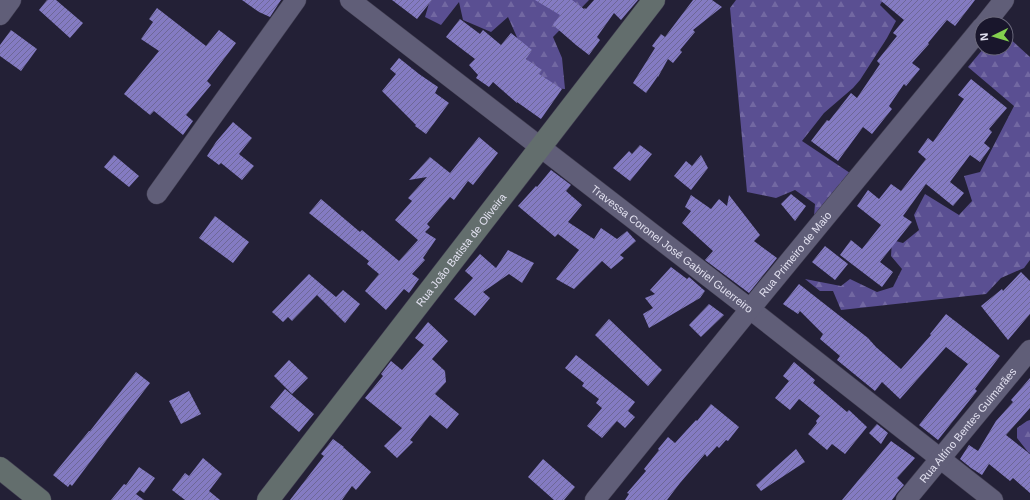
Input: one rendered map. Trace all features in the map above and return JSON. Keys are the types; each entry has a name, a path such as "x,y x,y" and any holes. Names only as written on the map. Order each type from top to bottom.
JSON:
{"street":[{"path":"0,15 11,0"},
{"path":"157,194 296,0"},
{"name":"Travessa Coronel José Gabriel Guerreiro","path":"350,0 750,309 992,500"},
{"name":"Rua João Batista de Oliveira","path":"268,500 654,0"},
{"path":"991,16 1004,0"},
{"name":"Rua Primeiro de Maio","path":"595,500 974,37"},
{"name":"Rua Altíno Bentes Guimarães","path":"906,500 939,458 1030,350"},
{"path":"0,468 40,500"}],"green space":[{"path":"430,0 589,0 553,37 562,58 565,89 539,87 508,17 491,32 463,20 459,2 441,25 425,17"},
{"path":"736,0 883,0 880,5 896,21 860,80 824,113 802,141 850,173 814,216 815,204 795,190 776,198 747,192 730,8"},
{"path":"1014,42 1030,57 1030,260 1024,268 1001,278 986,294 841,310 833,291 820,291 805,279 841,286 850,279 877,292 893,287 902,269 891,256 892,240 903,243 919,230 914,215 925,194 959,215 972,201 964,176 980,172 1014,106 968,67 977,56 1014,56"},
{"path":"1030,420 1030,453 1017,438 1017,428"}],"building":[{"path":"47,0 56,0 83,23 70,38 39,10"},
{"path":"242,0 281,0 270,17 259,12"},
{"path":"392,0 432,0 417,19"},
{"path":"535,0 572,0 586,9 594,0 638,0 621,20 614,13 597,37 600,40 589,55 553,25 560,15"},
{"path":"693,0 712,0 722,7 693,30 695,32 680,50 682,52 673,63 668,59 658,77 646,93 633,83 655,48 652,46 661,34 665,37"},
{"path":"880,0 975,0 955,26 947,20 912,63 920,69 906,86 904,84 889,106 892,109 872,134 863,127 838,161 811,141 851,93 857,98 880,64 877,61 897,36 893,33 904,20"},
{"path":"157,8 206,46 219,30 236,43 207,81 211,85 186,115 193,121 183,135 154,111 150,115 124,94 159,51 141,39 153,22 149,19"},
{"path":"460,19 480,34 483,30 501,45 511,33 532,50 526,59 542,70 539,74 562,89 541,119 517,103 493,82 489,87 476,78 478,75 469,65 475,59 446,37"},
{"path":"11,30 37,49 21,71 0,56 0,45"},
{"path":"399,58 438,87 435,93 449,103 426,134 415,126 416,125 382,91 396,74 390,69"},
{"path":"971,79 1007,108 989,129 992,132 984,143 990,148 980,162 970,155 950,182 964,193 953,206 926,184 903,216 912,222 880,262 893,272 882,287 840,255 851,240 862,249 881,225 857,206 868,190 879,199 891,184 901,191 926,159 918,152 928,138 933,142 964,99 958,95"},
{"path":"233,122 252,138 239,154 254,166 242,180 221,163 219,165 207,156 216,142"},
{"path":"479,137 498,153 473,185 468,181 454,200 450,197 427,224 430,227 425,232 436,239 423,258 425,260 412,274 419,279 409,293 404,289 386,310 365,291 379,274 367,264 369,261 309,213 321,199 360,232 362,230 399,261 418,240 395,220 412,201 408,198 427,177 409,180 430,157 450,173"},
{"path":"640,145 652,154 630,181 613,168 629,151 632,154"},
{"path":"114,155 139,176 129,187 104,167"},
{"path":"701,155 708,168 691,190 674,176 686,161 692,166"},
{"path":"551,170 571,185 566,191 582,205 568,222 594,239 601,228 617,239 627,231 636,241 620,255 624,258 611,269 602,261 574,289 556,279 579,250 558,234 555,237 518,206"},
{"path":"791,194 806,206 795,221 781,204"},
{"path":"691,195 711,209 719,199 727,206 729,195 760,235 754,241 777,258 749,293 705,260 713,251 682,223 691,211 685,207"},
{"path":"215,216 249,242 233,263 199,238"},
{"path":"825,246 848,264 835,280 812,262"},
{"path":"508,250 534,263 522,283 509,274 483,292 490,298 475,316 454,299 473,278 465,271 480,254 496,268"},
{"path":"671,267 687,279 689,277 705,291 700,298 649,328 643,314 653,308 645,298 655,294 650,290"},
{"path":"1021,272 1030,281 1030,314 1008,340 981,306 1002,289 1003,291"},
{"path":"309,274 336,297 343,290 360,304 345,323 317,295 292,321 288,317 283,322 272,312"},
{"path":"799,284 868,338 901,369 931,335 930,334 946,314 1000,356 975,389 977,391 938,440 919,425 968,364 946,347 900,399 882,382 875,391 837,360 840,356 820,339 823,334 800,311 798,314 783,304"},
{"path":"709,304 724,315 701,337 689,325"},
{"path":"609,319 662,370 648,386 595,335"},
{"path":"428,322 448,341 432,359 445,371 446,382 435,394 459,414 447,429 430,415 410,440 413,442 397,458 384,446 402,428 365,398 383,376 381,374 391,361 402,370 424,345 415,338"},
{"path":"576,355 635,402 628,411 635,417 625,428 617,421 602,438 587,426 602,408 596,403 599,399 582,386 584,383 565,368"},
{"path":"289,360 308,378 292,394 274,376"},
{"path":"794,362 815,380 813,383 847,412 849,410 867,427 845,454 832,444 827,450 808,434 817,423 816,421 820,416 799,399 790,410 775,398 789,381 783,376"},
{"path":"136,372 150,383 72,486 70,484 68,487 53,475 90,431"},
{"path":"1030,378 1030,408 1006,435 1030,454 1030,493 1013,478 1010,481 989,464 982,475 960,459 969,445 978,451 996,421 1013,402 1011,400"},
{"path":"285,389 314,414 299,432 270,407"},
{"path":"189,391 201,414 181,424 169,401"},
{"path":"711,404 739,427 728,441 726,440 719,448 717,446 707,457 705,454 667,500 625,500 629,494 627,493 646,471 644,469 668,437 675,443 696,420 697,421"},
{"path":"877,424 888,433 881,444 869,433"},
{"path":"333,439 371,472 356,490 352,486 342,500 290,500 324,456 321,454"},
{"path":"891,441 915,458 897,478 904,485 892,500 842,500"},
{"path":"796,449 805,462 761,491 756,485"},
{"path":"203,458 222,474 209,491 220,500 185,500 172,490 185,473 189,476"},
{"path":"543,459 575,487 564,500 554,500 528,477"},
{"path":"139,467 155,478 144,493 140,490 136,494 144,500 111,500 124,484 126,485"}]}
